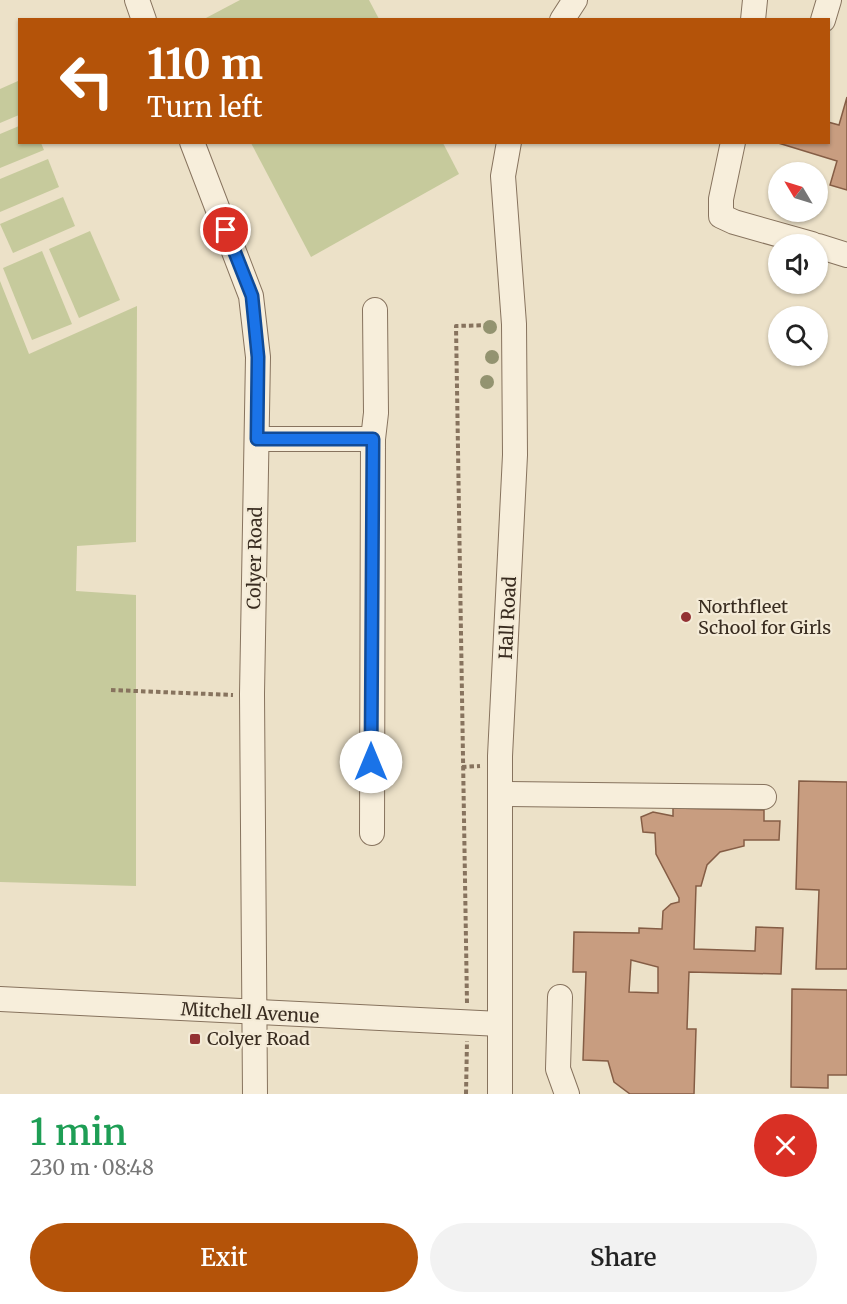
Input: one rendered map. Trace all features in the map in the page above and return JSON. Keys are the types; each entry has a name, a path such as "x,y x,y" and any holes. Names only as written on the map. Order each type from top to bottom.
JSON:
{"street":[{"path":"137,0 143,18"},
{"path":"563,18 575,0"},
{"path":"753,18 755,0"},
{"path":"824,18 829,0"},
{"name":"Colyer Road","path":"193,144 252,296 258,357 252,694 255,1094"},
{"name":"Hall Road","path":"500,1094 500,794 515,455 514,324 503,176 508,144"},
{"path":"733,144 720,216 777,234"},
{"path":"828,249 847,255"},
{"path":"372,833 375,310"},
{"path":"257,439 373,439"},
{"path":"500,794 764,797"},
{"path":"560,997 558,1069 567,1094"},
{"name":"Mitchell Avenue","path":"0,999 500,1024"}],"path":[{"path":"466,1094 467,1024 456,326 514,324"},
{"path":"111,690 252,694"}],"green space":[{"path":"240,0 369,0 378,18 206,18"},
{"path":"18,81 18,115 0,123 0,89"},
{"path":"18,126 18,144 41,144 44,150 0,168 0,134"},
{"path":"252,144 444,144 459,174 311,257"},
{"path":"48,159 59,187 0,212 0,179"},
{"path":"63,197 75,226 13,253 0,224"},
{"path":"90,231 120,300 79,318 49,249"},
{"path":"42,251 72,324 32,340 3,268"},
{"path":"0,281 29,354 137,306 136,542 77,546 76,591 136,595 136,886 0,882"}],"building":[{"path":"847,97 847,190 830,185 837,161 782,144 830,144 830,123 839,125"},
{"path":"799,781 847,782 847,969 816,969 819,890 796,889"},
{"path":"673,808 764,810 764,821 780,821 779,840 744,840 744,846 720,852 707,865 701,886 696,886 694,949 755,951 756,927 783,928 781,974 689,972 687,1029 696,1029 694,1094 630,1094 614,1082 608,1061 583,1060 586,972 573,972 574,932 639,933 639,928 662,929 663,911 671,904 679,902 679,898 656,854 655,833 643,832 641,817 653,812 673,816","holes":["631,960 658,967 658,993 629,992"]},
{"path":"792,989 847,990 847,1075 828,1075 828,1088 791,1087"}],"place":[{"name":"Northfleet School for Girls","path":"686,617"},
{"name":"Colyer Road","path":"195,1039"}],"route":[{"path":"226,230 252,296 258,357 257,439 373,439 371,762"}]}
